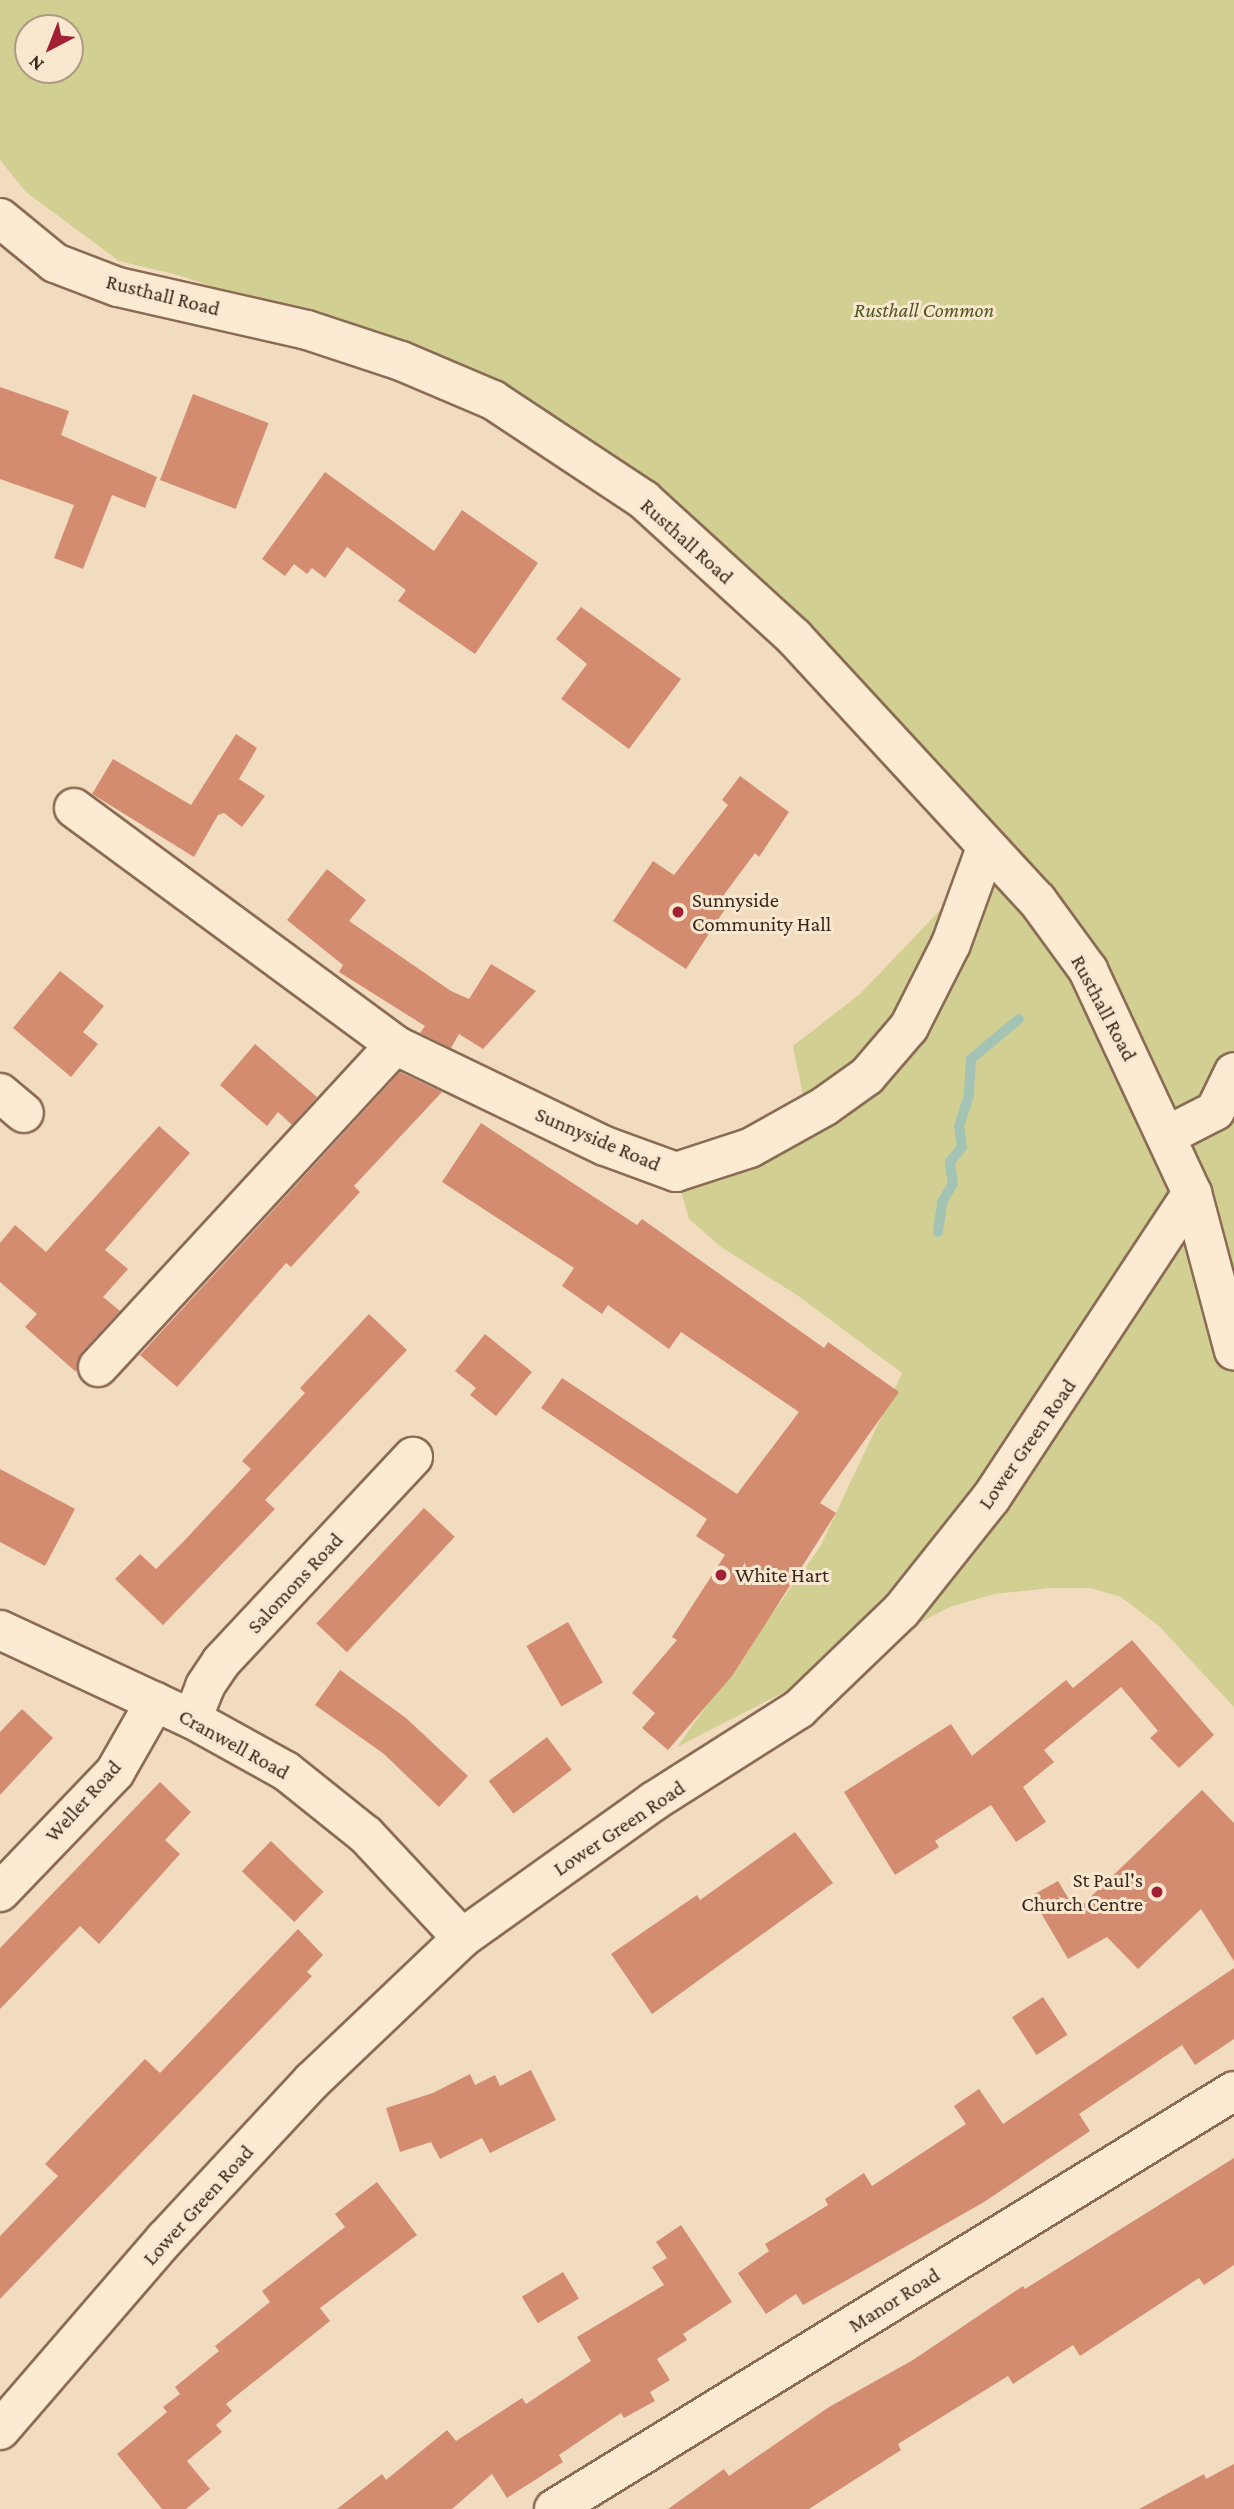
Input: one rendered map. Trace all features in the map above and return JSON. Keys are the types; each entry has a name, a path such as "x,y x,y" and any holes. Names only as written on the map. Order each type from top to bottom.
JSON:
{"street":[{"name":"Rusthall Road","path":"0,218 55,263 118,287 307,330 401,361 494,400 644,500 794,637 986,848 1037,900 1088,970 1168,1135 1192,1193 1234,1351"},
{"name":"Sunnyside Road","path":"74,807 395,1045 605,1146 676,1172 750,1148 825,1106 867,1076 909,1027 951,944 986,848"},
{"path":"98,1367 395,1045"},
{"path":"1168,1135 1215,1111 1234,1072"},
{"name":"Lower Green Road","path":"0,2430 165,2239 312,2081 462,1938 654,1801 799,1709 901,1611 991,1498 1192,1193"},
{"name":"Salomons Road","path":"192,1719 205,1686 221,1662 413,1457"},
{"name":"Cranwell Road","path":"0,1630 192,1719 286,1771 366,1835 462,1938"},
{"name":"Weller Road","path":"0,1892 115,1772 155,1702"},
{"name":"Manor Road","path":"554,2509 1234,2091"}],"green space":[{"name":"Rusthall Common","path":"0,0 1234,0 1234,1707 1159,1626 1121,1597 1091,1588 1051,1588 994,1594 950,1607 677,1747 820,1547 902,1373 797,1295 721,1247 689,1219 679,1184 806,1110 793,1046 860,994 965,884 980,849 865,693 690,514 500,384 178,275 119,261 26,192 0,160"}],"building":[{"path":"0,387 69,411 61,435 157,477 145,508 112,495 83,569 54,558 74,505 0,479"},
{"path":"193,394 269,423 236,509 160,480"},
{"path":"325,472 434,551 462,510 538,563 475,654 398,601 406,590 347,547 325,578 312,568 307,574 294,564 285,576 262,559"},
{"path":"581,607 681,679 629,749 561,699 587,664 556,639"},
{"path":"236,734 257,748 239,779 265,796 242,827 224,813 218,815 194,857 92,794 113,759 191,805"},
{"path":"740,776 789,812 759,857 755,853 717,904 725,909 686,969 613,921 653,861 674,875 728,805 722,800"},
{"path":"327,869 366,900 349,921 451,991 469,999 491,964 536,991 483,1049 459,1034 451,1048 420,1033 425,1026 339,972 343,965 287,920"},
{"path":"60,971 104,1006 83,1032 98,1044 71,1077 13,1028"},
{"path":"255,1044 317,1097 292,1125 278,1112 267,1126 220,1085"},
{"path":"400,1072 442,1092 354,1186 360,1192 291,1267 286,1263 177,1387 140,1355"},
{"path":"481,1123 637,1225 642,1219 824,1348 828,1342 899,1392 820,1503 836,1513 732,1676 668,1750 642,1728 655,1713 632,1693 677,1640 672,1637 725,1555 696,1536 707,1519 541,1408 562,1378 737,1494 799,1412 681,1332 669,1349 608,1305 602,1314 562,1286 574,1268 442,1182"},
{"path":"159,1126 190,1153 105,1250 128,1269 103,1297 120,1311 82,1352 76,1372 25,1327 37,1314 0,1282 0,1243 15,1225 46,1252"},
{"path":"369,1314 407,1350 265,1500 275,1509 163,1625 115,1579 140,1554 156,1569 183,1542 251,1469 242,1461 305,1393 300,1388"},
{"path":"485,1334 532,1372 496,1416 470,1395 476,1388 455,1371"},
{"path":"0,1469 75,1509 45,1566 0,1542"},
{"path":"424,1508 455,1537 347,1652 316,1624"},
{"path":"568,1622 603,1683 561,1707 526,1646"},
{"path":"1132,1640 1214,1735 1179,1768 1150,1738 1158,1731 1121,1687 1044,1750 1054,1762 1023,1787 1046,1822 1016,1842 991,1805 935,1841 939,1847 895,1875 844,1792 951,1724 972,1756 1066,1680 1073,1688"},
{"path":"340,1670 406,1718 468,1776 439,1807 384,1754 315,1705"},
{"path":"22,1709 53,1738 0,1795 0,1732"},
{"path":"547,1737 572,1770 513,1814 489,1781"},
{"path":"160,1782 191,1812 165,1840 180,1854 99,1944 80,1926 0,2009 0,1948"},
{"name":"St Paul's Church Centre","path":"1202,1790 1234,1823 1234,1961 1201,1909 1138,1969 1107,1937 1068,1959 1031,1896 1058,1881 1076,1911"},
{"path":"795,1832 833,1883 652,2014 611,1954 697,1895 700,1900"},
{"path":"271,1841 324,1892 294,1922 242,1871"},
{"path":"298,1929 323,1955 307,1972 312,1976 0,2299 0,2236 58,2176 45,2164 145,2059 160,2073"},
{"path":"1234,1968 1234,2039 1195,2065 1182,2045 1079,2114 1090,2131 984,2202 803,2305 796,2294 766,2314 738,2273 769,2251 765,2244 828,2205 825,2199 864,2173 872,2186 966,2124 954,2106 979,2089 1003,2124"},
{"path":"1043,1997 1068,2035 1036,2055 1012,2017"},
{"path":"531,2070 556,2120 490,2153 482,2138 440,2159 431,2142 400,2152 386,2108 433,2093 470,2074 475,2085 495,2075 500,2086"},
{"path":"1234,2158 1234,2265 1204,2285 1199,2278 1080,2356 1073,2345 1013,2384 1008,2376 898,2444 901,2450 809,2509 668,2509 724,2469 729,2476 829,2407 913,2360 1023,2286 1025,2289"},
{"path":"377,2182 417,2235 320,2308 330,2321 226,2404 232,2411 216,2425 222,2432 187,2461 210,2489 186,2509 162,2509 117,2454 167,2412 163,2407 180,2394 175,2387 219,2351 215,2346 270,2302 262,2291 345,2227 335,2214"},
{"path":"681,2225 732,2302 683,2334 687,2340 657,2359 670,2380 650,2392 655,2401 624,2418 621,2413 559,2455 563,2462 507,2498 492,2474 452,2509 337,2509 382,2474 386,2480 447,2430 456,2441 522,2398 526,2404 591,2361 577,2337 664,2285 652,2267 667,2258 656,2242"},
{"path":"563,2272 579,2299 538,2323 522,2297"},
{"path":"1234,2464 1234,2509 1139,2509 1204,2474 1206,2479"}],"waterway":[{"path":"938,1232 942,1202 953,1184 950,1162 962,1147 959,1126 969,1095 971,1059 1019,1019"}],"place":[{"name":"Sunnyside Community Hall","path":"678,912"},
{"name":"White Hart","path":"721,1575"},
{"name":"St Paul's Church Centre","path":"1157,1892"}]}
